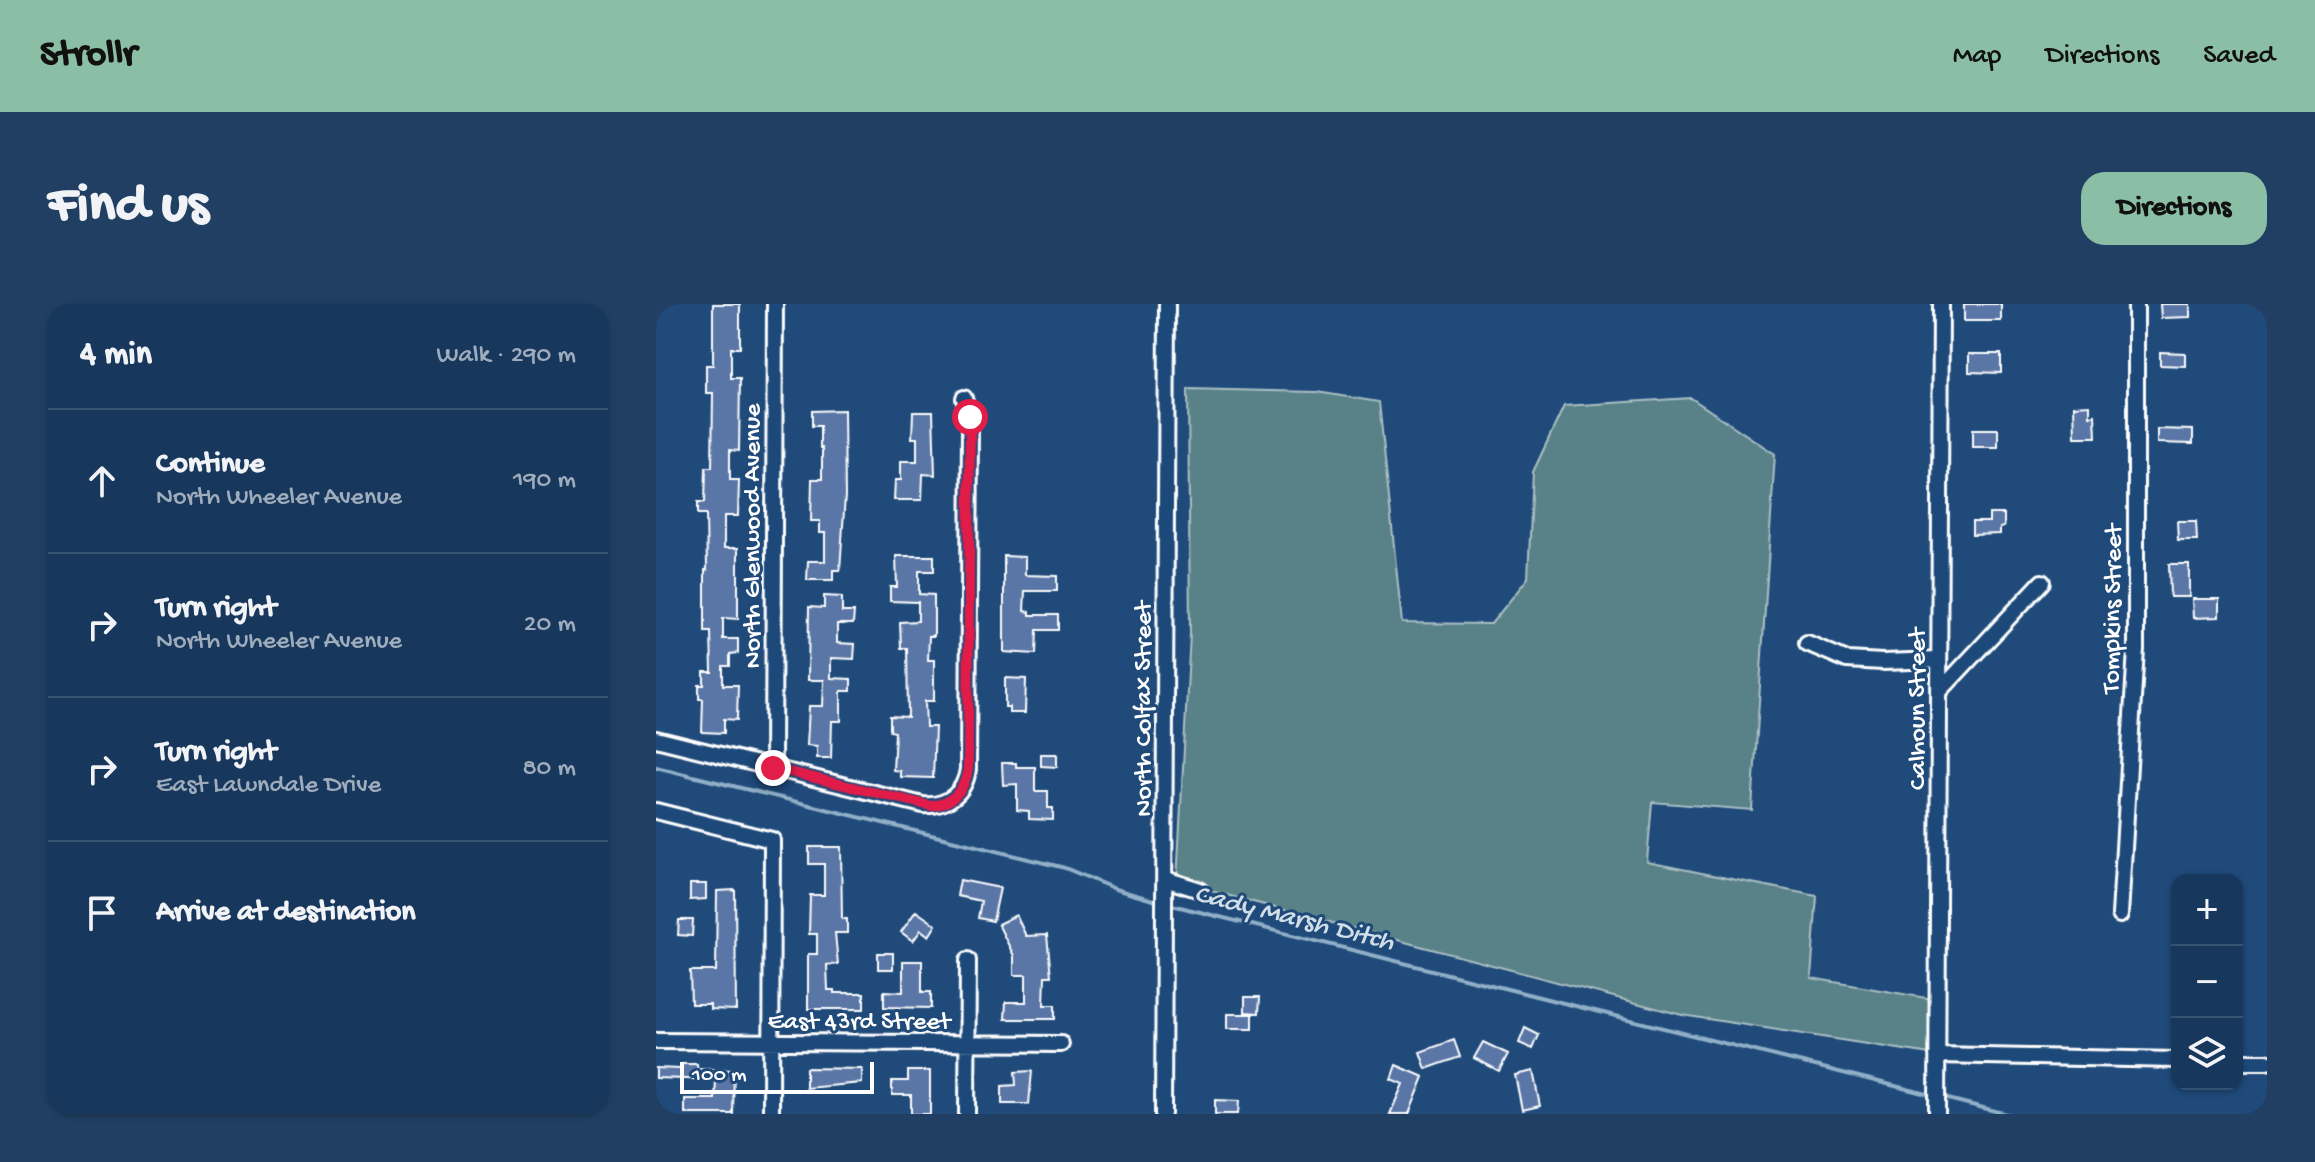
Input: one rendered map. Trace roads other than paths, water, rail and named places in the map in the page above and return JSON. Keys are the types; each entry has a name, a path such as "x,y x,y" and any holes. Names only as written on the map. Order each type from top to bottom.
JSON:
{"street":[{"name":"North Glenwood Avenue","path":"773,768 775,304"},
{"name":"North Colfax Street","path":"1163,1114 1164,923 1171,880 1165,860 1167,304"},
{"name":"Calhoun Street","path":"1937,1114 1941,304"},
{"name":"Tompkins Street","path":"2120,915 2136,649 2136,304"},
{"path":"656,739 923,805 943,803 961,790 968,769 970,425 964,398"},
{"path":"1939,692 2042,582"},
{"path":"1807,643 1847,660 1939,660"},
{"path":"656,811 772,840 771,1114"},
{"path":"1171,880 1200,890"},
{"path":"967,1114 968,960"},
{"name":"East 43rd Street","path":"656,1041 1061,1044"},
{"path":"1937,1055 2171,1060"},
{"path":"2243,1062 2267,1062"}],"waterway":[{"name":"Cady Marsh Ditch","path":"656,767 1065,868 1115,889 1160,902"},
{"name":"Cady Marsh Ditch","path":"1168,904 1927,1094"},
{"name":"Cady Marsh Ditch","path":"1948,1099 2007,1114"}]}
